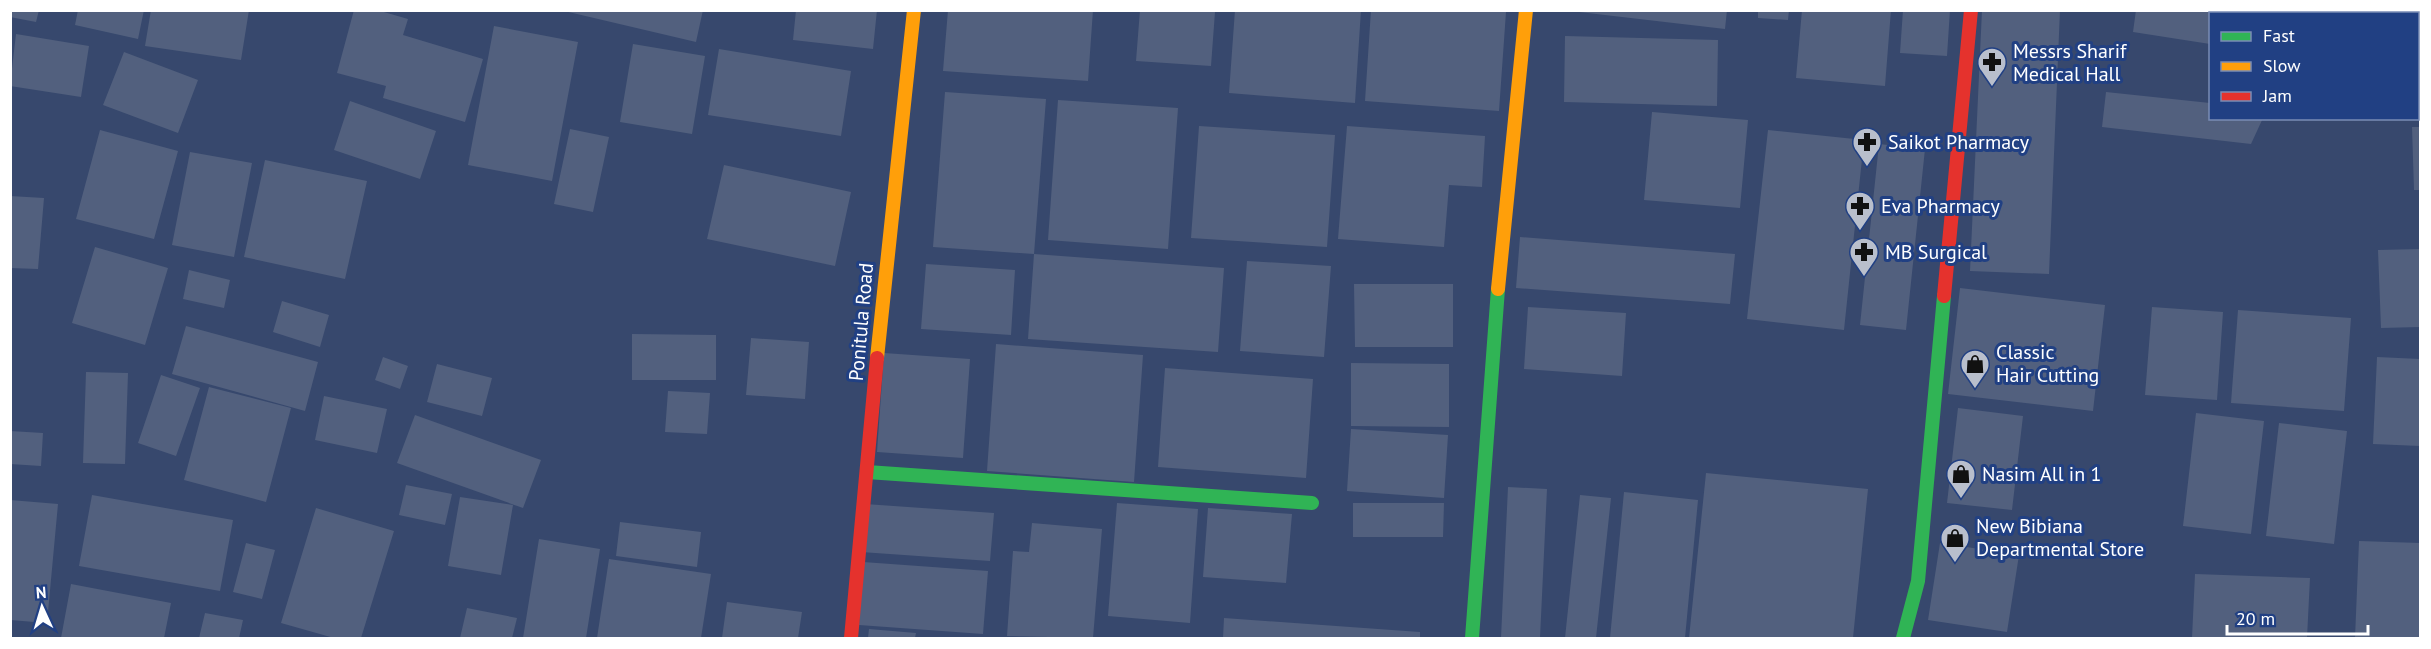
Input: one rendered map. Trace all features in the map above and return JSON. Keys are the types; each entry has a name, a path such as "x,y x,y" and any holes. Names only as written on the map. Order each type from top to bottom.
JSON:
{"street":[{"name":"Ponitula Road","path":"851,639 888,242 914,10"},
{"path":"1472,639 1494,327 1526,10"},
{"path":"1903,639 1918,581 1971,10"},
{"path":"867,472 1312,503"}],"building":[{"path":"10,10 39,10 36,22 10,17"},
{"path":"78,10 144,10 138,39 75,25"},
{"path":"151,10 249,10 241,60 145,46"},
{"path":"354,10 377,10 408,19 403,35 483,59 465,122 383,98 386,86 337,73"},
{"path":"560,10 703,10 696,42"},
{"path":"796,10 877,10 873,49 793,40"},
{"path":"948,10 1093,10 1088,81 943,71"},
{"path":"1140,10 1215,12 1211,66 1136,61"},
{"path":"1235,10 1361,10 1355,103 1229,93"},
{"path":"1371,10 1506,12 1499,111 1365,101"},
{"path":"1562,10 1727,10 1725,29"},
{"path":"1758,10 1789,10 1788,20 1758,18"},
{"path":"1802,10 1891,10 1885,86 1796,78"},
{"path":"1903,10 1950,10 1947,56 1900,53"},
{"path":"1982,10 2060,10 2049,274 1970,271"},
{"path":"2136,10 2256,10 2256,12 2209,12 2209,44 2133,32"},
{"path":"2405,10 2420,10 2420,28 2419,12 2405,12"},
{"path":"494,26 578,42 552,181 468,165"},
{"path":"16,34 89,46 81,97 10,86"},
{"path":"1565,36 1718,40 1717,106 1564,102"},
{"path":"633,44 705,56 692,134 620,122"},
{"path":"719,49 851,71 841,136 708,115"},
{"path":"124,52 198,80 178,133 103,105"},
{"path":"945,92 1046,99 1034,254 933,247"},
{"path":"2106,92 2209,103 2209,120 2262,120 2251,144 2102,127"},
{"path":"1058,100 1178,108 1168,249 1048,240"},
{"path":"350,101 436,131 420,179 334,150"},
{"path":"1652,112 1748,120 1740,208 1644,200"},
{"path":"1199,126 1335,135 1327,247 1191,238"},
{"path":"1347,126 1485,136 1482,187 1449,185 1444,247 1338,239"},
{"path":"2412,127 2420,127 2420,190 2414,190"},
{"path":"570,129 609,137 593,212 554,204"},
{"path":"100,130 178,151 154,239 76,219"},
{"path":"1768,130 1864,140 1844,330 1747,319"},
{"path":"1879,144 1925,149 1906,330 1860,325"},
{"path":"190,152 252,163 234,257 172,245"},
{"path":"265,160 367,181 345,279 244,257"},
{"path":"724,165 851,192 835,266 707,239"},
{"path":"10,196 44,198 38,269 10,268"},
{"path":"1520,237 1735,254 1730,304 1516,288"},
{"path":"95,247 168,268 145,345 72,323"},
{"path":"2420,249 2420,327 2381,328 2378,250"},
{"path":"1034,254 1224,268 1218,352 1028,339"},
{"path":"1247,261 1331,266 1324,357 1240,351"},
{"path":"926,264 1015,270 1011,335 921,329"},
{"path":"189,270 230,280 224,308 183,299"},
{"path":"1354,284 1453,284 1453,347 1355,347"},
{"path":"1960,288 2105,305 2093,411 1948,394"},
{"path":"282,301 329,315 320,347 273,332"},
{"path":"1528,307 1626,313 1622,376 1524,369"},
{"path":"2152,307 2223,312 2217,400 2145,395"},
{"path":"2238,310 2351,318 2344,411 2231,403"},
{"path":"186,326 318,362 305,411 172,374"},
{"path":"632,334 716,335 716,380 632,380"},
{"path":"751,338 809,342 805,399 746,395"},
{"path":"996,344 1143,355 1134,482 987,471"},
{"path":"884,353 970,359 963,458 877,452"},
{"path":"383,357 408,366 400,389 375,380"},
{"path":"2377,357 2420,359 2420,446 2373,444"},
{"path":"1351,363 1449,364 1449,427 1351,426"},
{"path":"437,364 492,378 482,416 427,402"},
{"path":"1165,368 1313,379 1306,478 1158,467"},
{"path":"86,372 128,373 125,464 83,463"},
{"path":"161,375 200,388 176,456 138,443"},
{"path":"209,387 291,408 266,502 184,480"},
{"path":"668,391 710,393 707,434 665,432"},
{"path":"324,396 387,409 377,453 315,440"},
{"path":"1958,408 2023,416 2012,510 1947,503"},
{"path":"2196,413 2264,421 2251,534 2183,526"},
{"path":"415,415 541,460 523,508 397,463"},
{"path":"2279,423 2347,431 2334,544 2266,536"},
{"path":"1351,429 1448,435 1444,498 1347,491"},
{"path":"10,431 43,433 41,466 10,464"},
{"path":"1706,473 1868,489 1853,638 1689,638"},
{"path":"406,485 452,494 445,525 399,515"},
{"path":"1508,487 1547,489 1540,638 1501,638"},
{"path":"1624,492 1698,500 1685,638 1610,638"},
{"path":"92,495 233,520 220,591 79,566"},
{"path":"1580,495 1611,498 1596,638 1565,638"},
{"path":"460,497 513,505 501,575 448,566"},
{"path":"10,500 58,504 47,623 10,620"},
{"path":"1117,503 1198,509 1190,623 1108,616"},
{"path":"1353,503 1444,503 1443,537 1353,537"},
{"path":"865,504 994,513 990,561 861,552"},
{"path":"316,508 394,531 361,638 334,638 281,623"},
{"path":"1208,508 1292,514 1286,583 1203,577"},
{"path":"620,522 701,532 697,567 616,556"},
{"path":"1032,523 1102,529 1093,638 1007,636 1013,551 1029,552"},
{"path":"539,539 600,549 586,638 523,638"},
{"path":"2359,541 2420,543 2420,638 2355,638"},
{"path":"246,543 275,550 262,599 233,592"},
{"path":"1940,543 2019,555 2007,632 1928,620"},
{"path":"609,559 711,574 701,638 597,638"},
{"path":"863,562 988,571 983,634 859,625"},
{"path":"2195,574 2310,578 2307,638 2192,638"},
{"path":"71,584 171,603 164,638 61,638"},
{"path":"727,602 802,612 798,638 722,638"},
{"path":"467,608 517,618 512,638 460,638"},
{"path":"205,613 243,620 239,638 199,638"},
{"path":"1224,618 1420,632 1420,638 1223,638"},
{"path":"869,629 916,633 915,638 868,638"}],"traffic: fast":[{"path":"1472,638 1498,289"},
{"path":"1903,638 1918,581 1944,296"},
{"path":"867,472 1312,503"}],"traffic: slow":[{"path":"877,358 914,10"},
{"path":"1498,289 1526,10"}],"traffic: jam":[{"path":"1944,296 1971,10"},
{"path":"851,638 877,358"}],"place":[{"name":"Messrs Sharif Medical Hall","path":"1992,88"},
{"name":"Saikot Pharmacy","path":"1867,168"},
{"name":"Eva Pharmacy","path":"1860,232"},
{"name":"MB Surgical","path":"1864,278"},
{"name":"Classic Hair Cutting","path":"1975,390"},
{"name":"Nasim All in 1","path":"1961,500"},
{"name":"New Bibiana Departmental Store","path":"1955,564"}]}
